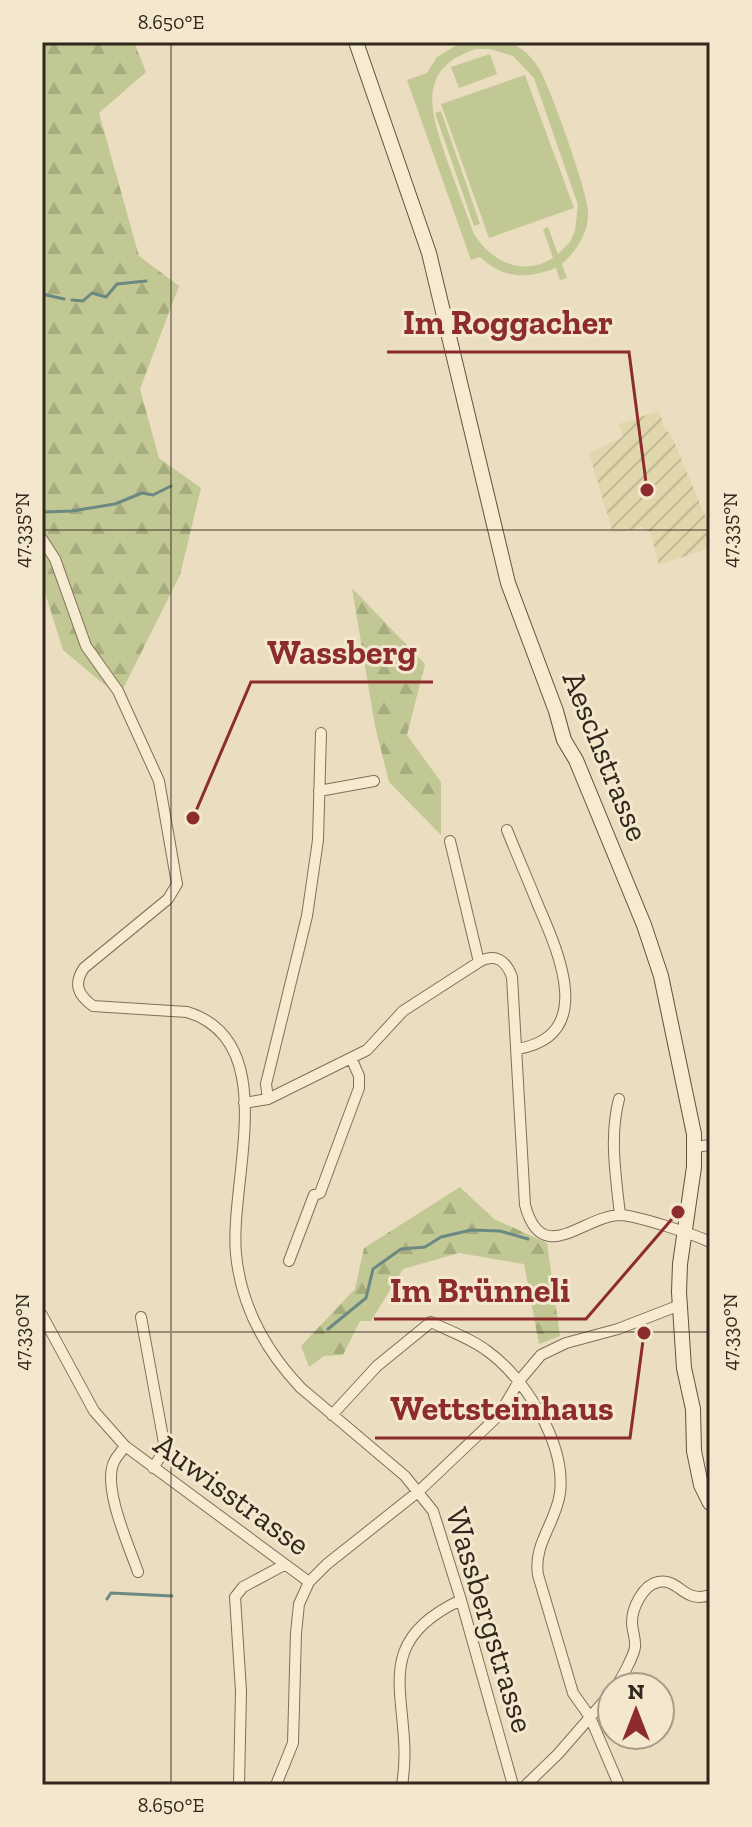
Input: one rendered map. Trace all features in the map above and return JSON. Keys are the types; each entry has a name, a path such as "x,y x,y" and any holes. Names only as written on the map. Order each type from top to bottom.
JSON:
{"main road":[{"name":"Aeschstrasse","path":"356,42 429,253 508,583 564,740 595,804 661,976 702,1146 679,1278 684,1368 693,1409 694,1451 701,1485 710,1503"}],"street":[{"name":"Wassbergstrasse","path":"42,539 55,559 86,646 118,691 159,781 177,884 168,899 84,968 78,978 78,988 83,999 93,1006 187,1012 213,1024 226,1035 240,1063 244,1103 236,1250 246,1301 268,1348 285,1372 381,1455 419,1491 433,1511 513,1785"},
{"path":"268,1099 266,1084 307,916 318,840 321,733"},
{"path":"319,791 374,781"},
{"path":"507,830 561,958 565,984 561,1015 551,1033 533,1047 517,1049"},
{"path":"450,841 479,962"},
{"path":"244,1103 268,1099 352,1060 374,1044 403,1011 479,962 488,957 498,958 508,965 512,977 525,1205 530,1221 542,1234 560,1236 620,1215 710,1242"},
{"path":"289,1261 314,1195 320,1193 359,1088 359,1076 352,1060"},
{"path":"619,1099 614,1117 620,1215"},
{"path":"276,1785 293,1743 297,1619 299,1604 309,1582 419,1491 499,1415 519,1381 541,1355 566,1343 618,1329 680,1305"},
{"name":"Auwisstrasse","path":"42,1315 94,1411 125,1446 309,1582"},
{"path":"141,1317 164,1443 162,1454 153,1468"},
{"path":"332,1415 377,1366 431,1322 487,1350 519,1381 538,1410 558,1456 560,1491 557,1509 538,1548 536,1560 573,1693 590,1717 619,1785"},
{"name":"Auwisstrasse","path":"125,1446 113,1463 110,1482 138,1572"},
{"path":"239,1785 241,1691 235,1597 243,1587 284,1565"},
{"path":"624,1671 635,1651 632,1621 637,1603 650,1585 668,1583 697,1599 710,1595"},
{"path":"402,1785 405,1733 399,1693 401,1662 406,1646 423,1622 461,1600"},
{"path":"526,1785 596,1710"}],"shaded area":[{"path":"659,411 710,527 710,548 659,565 650,532 642,527 613,533 589,453 623,437 619,424"}],"green space":[{"path":"497,41 519,48 538,67 567,138 588,211 581,240 562,264 567,278 560,280 556,268 516,275 498,270 480,257 471,260 407,80 427,73 437,57 462,42","holes":["476,49 490,49 513,56 534,78 578,205 575,231 570,242 558,254 548,227 543,229 553,258 541,264 509,264 481,244 474,234 433,112 435,81 443,69 456,58"]},
{"path":"42,42 134,42 146,72 99,113 139,256 179,286 140,389 159,458 201,488 180,575 119,697 63,650 42,583"},
{"path":"490,54 497,74 459,88 451,67"},
{"path":"525,75 574,208 489,238 441,104"},
{"path":"441,111 480,224 474,226 435,113"},
{"path":"352,588 425,664 407,735 441,782 441,835 389,782 375,726"},
{"path":"460,1187 494,1219 547,1243 560,1336 539,1344 524,1264 459,1253 403,1269 371,1321 360,1321 343,1355 324,1356 309,1367 301,1346 355,1289 364,1248"}],"waterway":[{"path":"72,300 83,301 92,293 106,297 117,284 146,281"},
{"path":"42,294 64,299"},
{"path":"42,512 115,504 142,493 153,495 171,486"},
{"path":"328,1329 366,1298 373,1269 401,1249 425,1247 441,1237 471,1230 500,1231 528,1239"},
{"path":"107,1599 111,1593 172,1596"}],"place":[{"name":"Im Roggacher","path":"647,490"},
{"name":"Wassberg","path":"193,818"},
{"name":"Im Brünneli","path":"678,1212"},
{"name":"Wettsteinhaus","path":"644,1333"}]}
